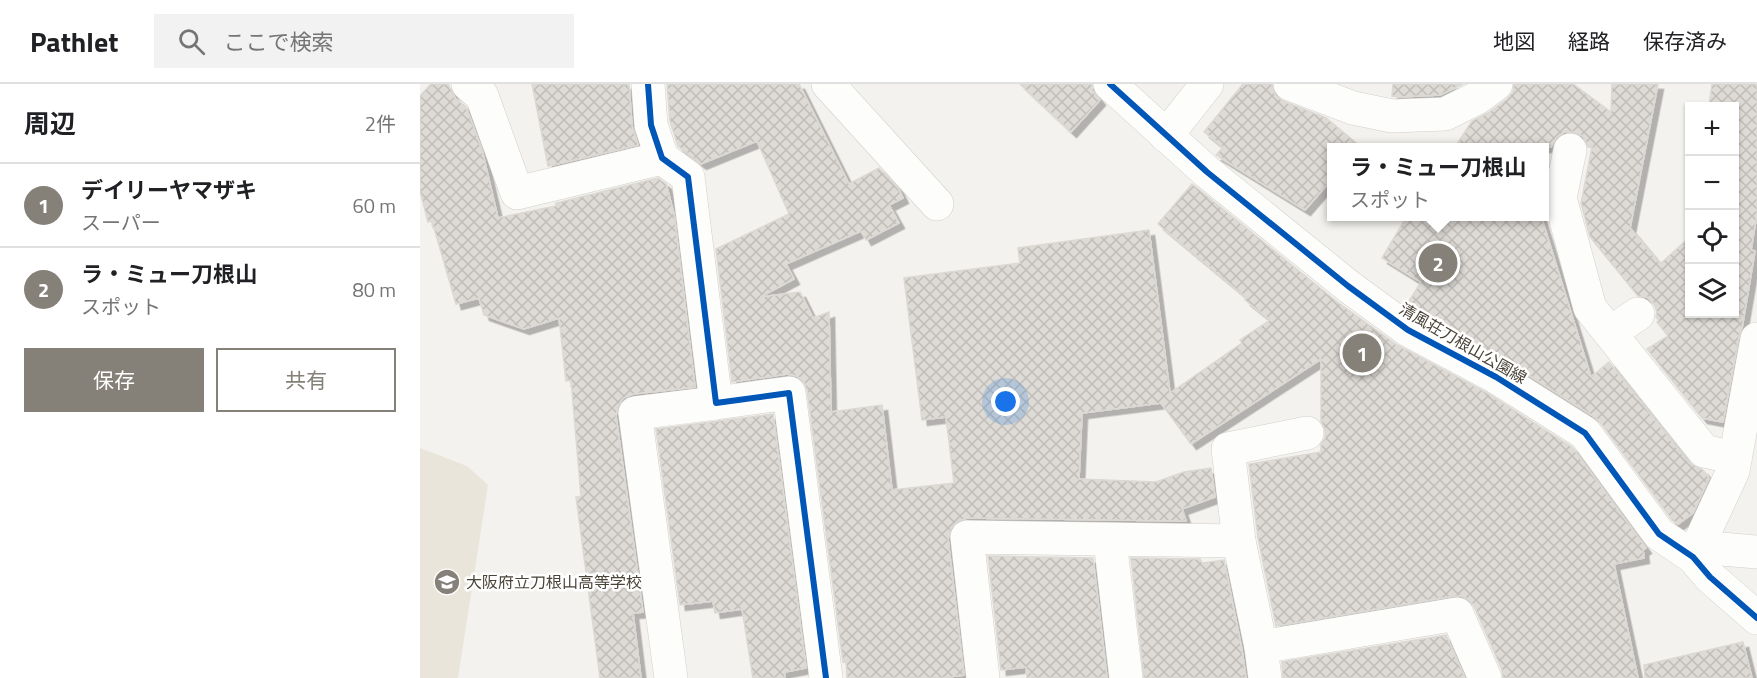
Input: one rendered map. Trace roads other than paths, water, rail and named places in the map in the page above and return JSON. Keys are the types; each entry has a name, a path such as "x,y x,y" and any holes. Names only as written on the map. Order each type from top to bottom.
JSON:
{"street":[{"path":"468,84 482,96 517,193 662,158"},
{"path":"648,84 651,125 662,158 688,177 716,404"},
{"path":"828,84 937,204"},
{"name":"清風荘刀根山公園線","path":"1110,84 1207,172 1348,286 1408,330 1496,377 1585,433 1659,534 1695,552 1710,577 1757,618"},
{"path":"1166,136 1207,84"},
{"path":"1290,84 1353,108 1392,116 1445,114 1477,98 1496,84"},
{"path":"1570,150 1553,184 1560,198 1590,308 1704,451 1735,458"},
{"path":"1610,333 1638,314"},
{"path":"1757,339 1733,471 1695,552 1757,552"},
{"path":"671,678 635,413 789,393 826,678"},
{"path":"1307,433 1228,449 1239,541 1263,663 1457,614 1485,678"},
{"path":"983,678 967,537 1239,541"},
{"path":"1110,540 1126,678"}],"place":[{"name":"ラ・ミュー刀根山","path":"1438,263"},
{"name":"デイリーヤマザキ","path":"1362,353"},
{"name":"大阪府立刀根山高等学校","path":"447,582"}]}
